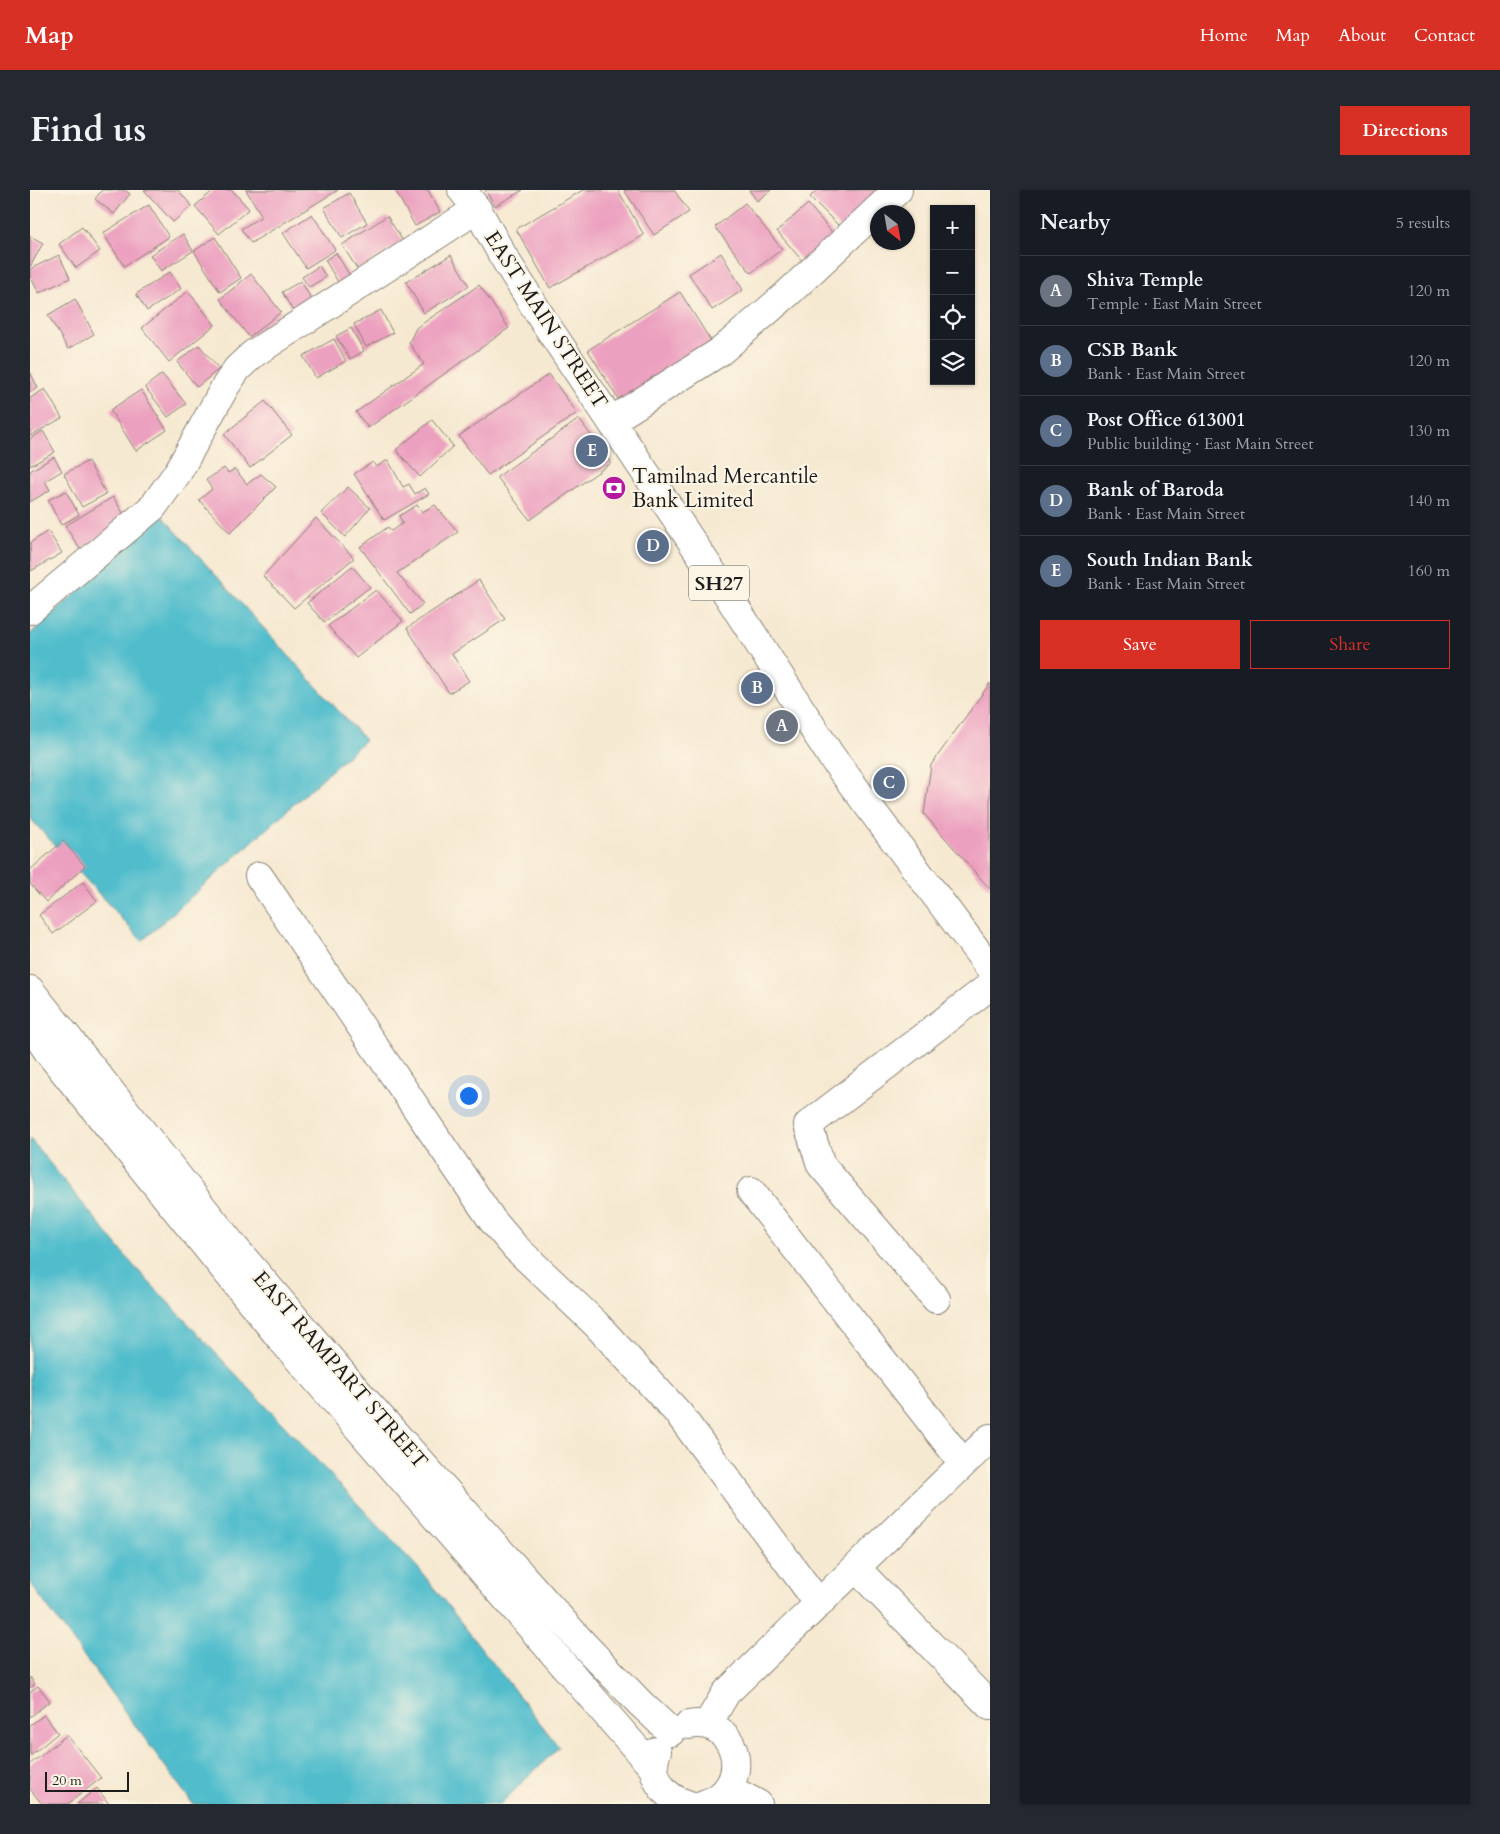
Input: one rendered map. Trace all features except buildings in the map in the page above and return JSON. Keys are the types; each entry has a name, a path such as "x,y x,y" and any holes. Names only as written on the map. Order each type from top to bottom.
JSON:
{"street":[{"path":"611,421 721,351 786,295 898,190"},
{"path":"30,610 153,507 178,472 236,370 253,354 469,200"},
{"name":"EAST MAIN STREET","path":"469,200 543,320 725,591 831,756 990,968"},
{"path":"259,876 492,1220 515,1247 595,1323 679,1414 819,1604"},
{"path":"936,1299 821,1165 808,1125 990,986"},
{"name":"EAST RAMPART STREET","path":"30,990 234,1247 365,1400 585,1646 670,1732"},
{"path":"30,1025 50,1053 281,1339 654,1769"},
{"path":"751,1191 963,1463"},
{"path":"707,1725 726,1693 990,1438"},
{"path":"856,1568 990,1706"},
{"path":"707,1725 723,1736 734,1752 736,1764 734,1777 728,1788 718,1798 686,1803 666,1794 658,1782 654,1769 655,1755 661,1742 670,1732 682,1726 707,1725"},
{"path":"728,1788 758,1804"}],"water":[{"path":"162,516 365,740 142,941 30,818 30,634"},
{"path":"30,1139 133,1265 419,1569 559,1747 500,1804 193,1804 30,1583"}],"place":[{"name":"South Indian Bank","path":"592,451"},
{"name":"Tamilnad Mercantile Bank Limited","path":"614,488"},
{"name":"Bank of Baroda","path":"653,546"},
{"name":"CSB Bank","path":"757,688"},
{"name":"Shiva Temple","path":"782,726"},
{"name":"Post Office 613001","path":"889,783"}]}
